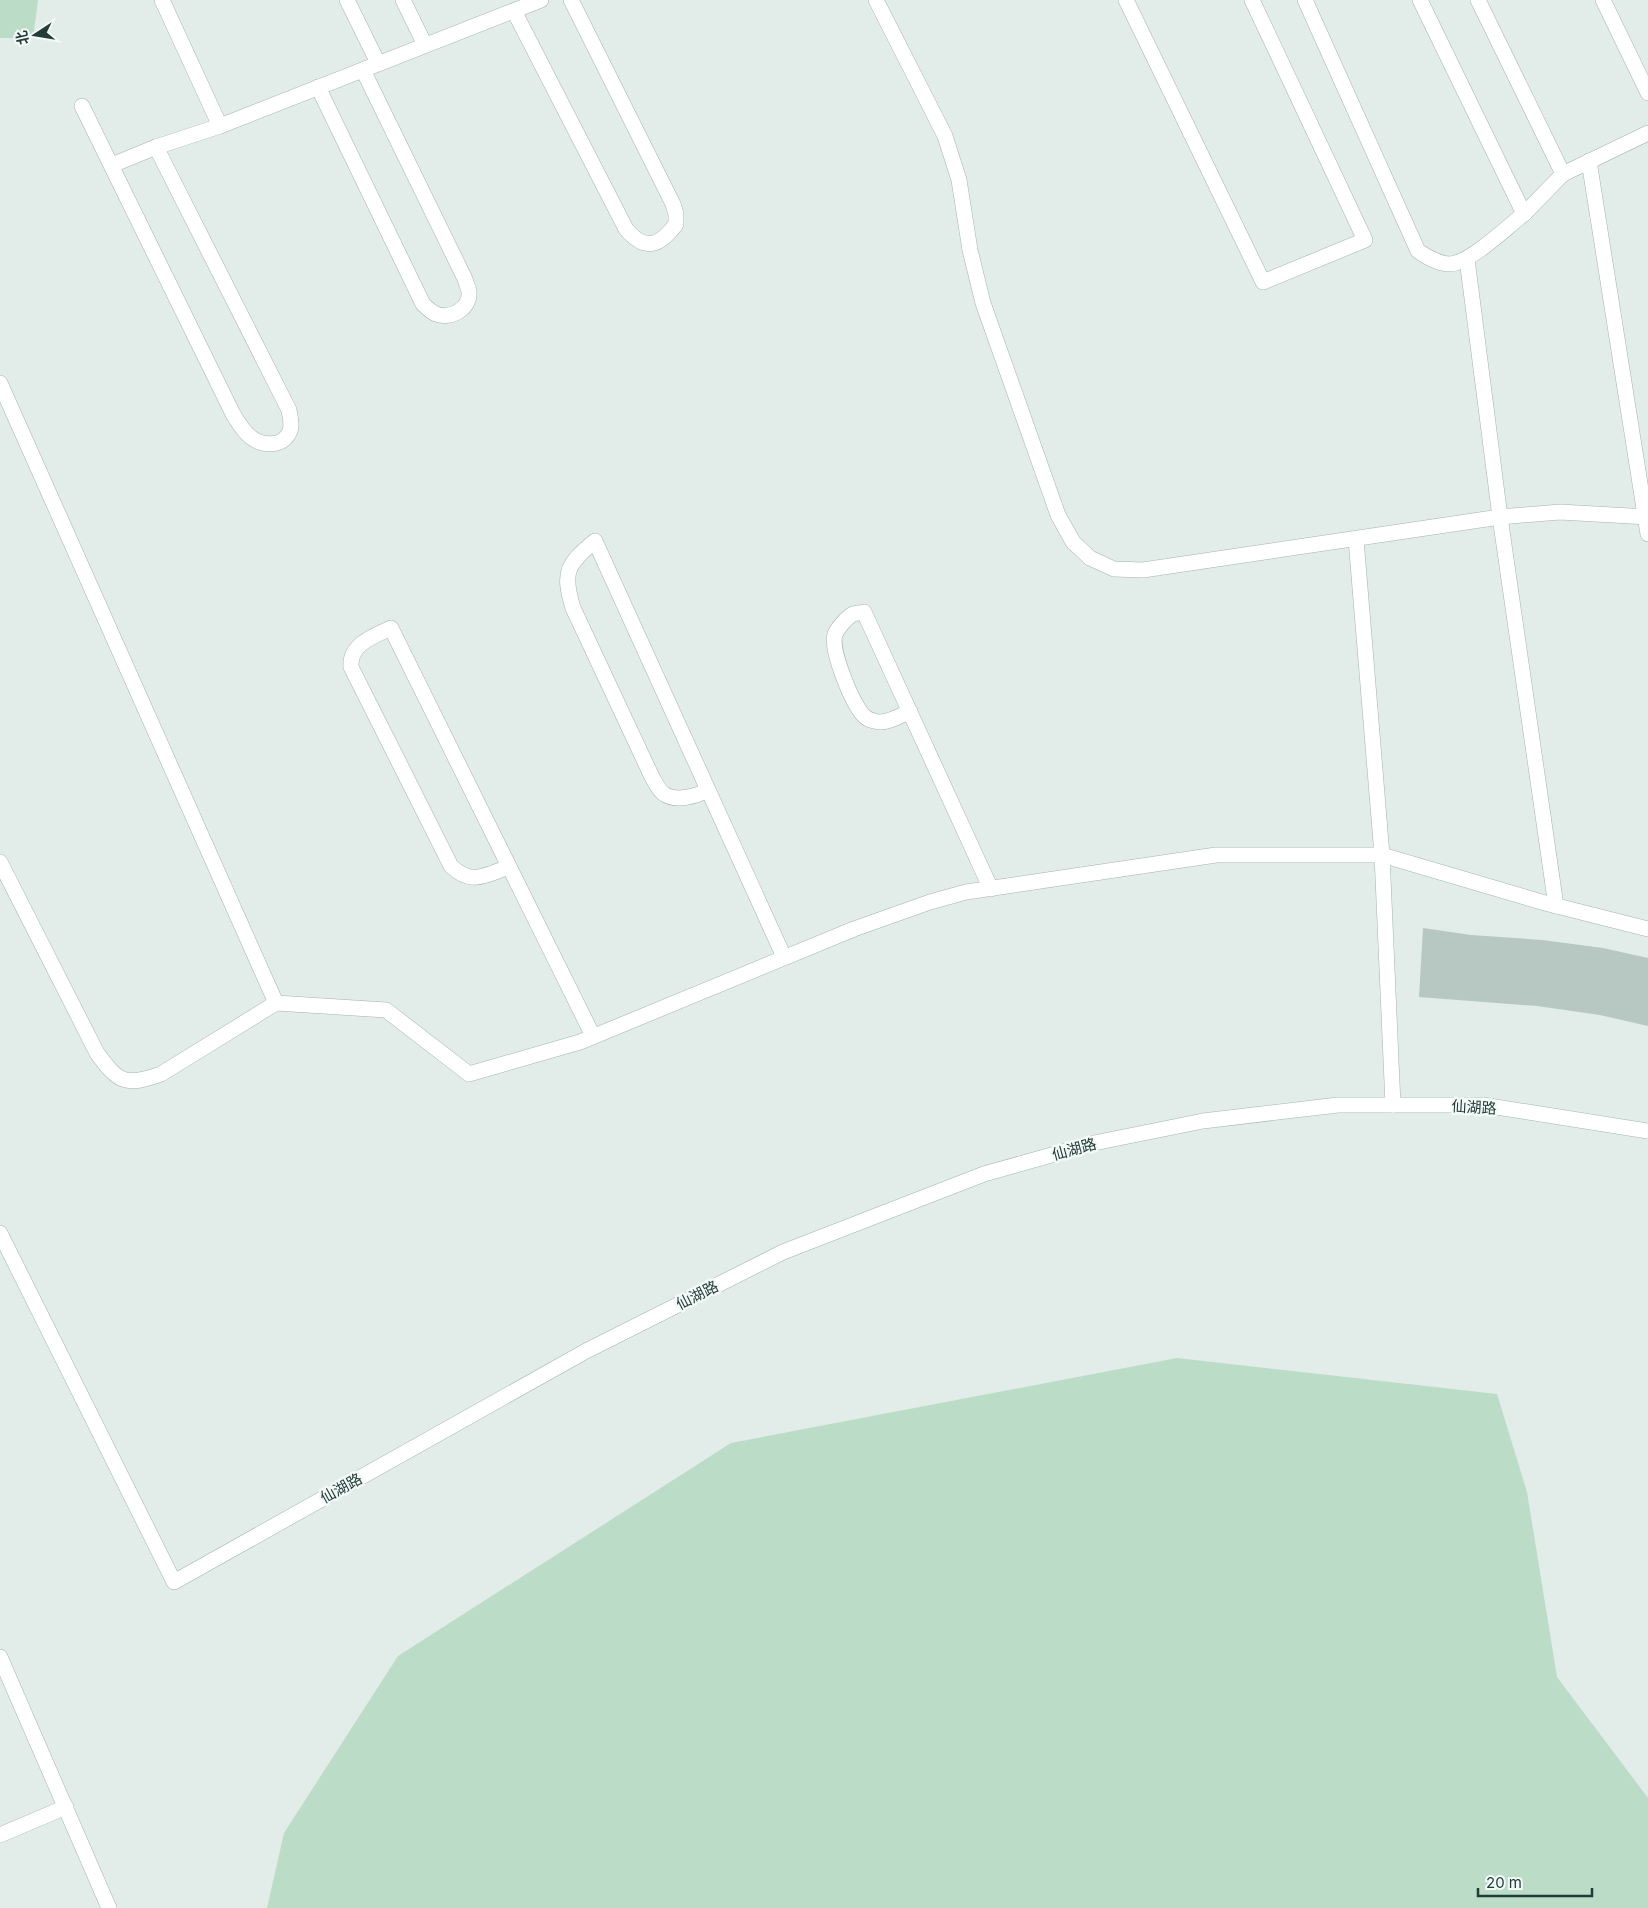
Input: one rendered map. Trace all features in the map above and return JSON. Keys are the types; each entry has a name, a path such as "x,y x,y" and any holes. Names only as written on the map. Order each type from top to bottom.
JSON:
{"street":[{"path":"162,0 220,126"},
{"path":"347,0 378,64"},
{"path":"403,0 425,45"},
{"path":"112,165 156,147 220,126 541,0"},
{"path":"514,10 626,228 634,240 644,244 655,244 663,239 676,224 673,204 571,0"},
{"path":"876,0 945,136 959,180 970,250 983,303 1058,515 1073,542 1090,558 1114,569 1143,570 1500,517 1560,512 1647,517"},
{"path":"1126,0 1262,282 1365,240 1252,0"},
{"path":"1304,0 1418,251 1431,260 1450,264 1467,259 1524,214 1562,174 1648,132"},
{"path":"1420,0 1524,214"},
{"path":"1478,0 1562,174"},
{"path":"1603,0 1648,93"},
{"path":"318,88 423,304 435,314 458,313 468,300 469,291 465,279 363,70"},
{"path":"82,106 233,414 244,431 261,444 282,441 290,433 291,423 288,410 156,147"},
{"path":"1589,161 1647,517 1648,534"},
{"path":"1467,259 1500,517 1556,906"},
{"path":"0,383 276,1003"},
{"path":"1356,539 1382,855 1393,1105"},
{"path":"708,790 698,796 675,797 664,794 652,777 573,608 567,588 568,570 580,554 595,541 784,957"},
{"path":"910,711 886,721 875,722 865,717 856,704 838,662 835,649 835,635 852,614 864,612 910,711 991,889"},
{"path":"509,867 476,878 461,875 451,866 351,667 350,658 358,647 370,638 391,628 594,1036"},
{"path":"0,862 97,1052 110,1070 118,1077 130,1081 137,1081 161,1074 276,1003 386,1010 469,1074 594,1036 854,929 930,902 966,892 1216,855 1382,855 1556,906 1648,930"},
{"name":"仙湖路","path":"0,1233 174,1582 586,1351 783,1252 984,1174 1094,1142 1203,1121 1338,1105 1483,1105 1648,1131"},
{"path":"0,1657 109,1908"},
{"path":"0,1834 66,1807"}],"green space":[{"path":"0,0 38,0 33,38 0,38"},
{"path":"1177,1358 1497,1394 1527,1492 1557,1677 1648,1798 1648,1908 267,1908 284,1833 398,1656 731,1443"}],"building":[{"path":"1423,928 1471,935 1542,940 1603,948 1648,958 1648,1026 1600,1015 1537,1006 1419,997"}]}
